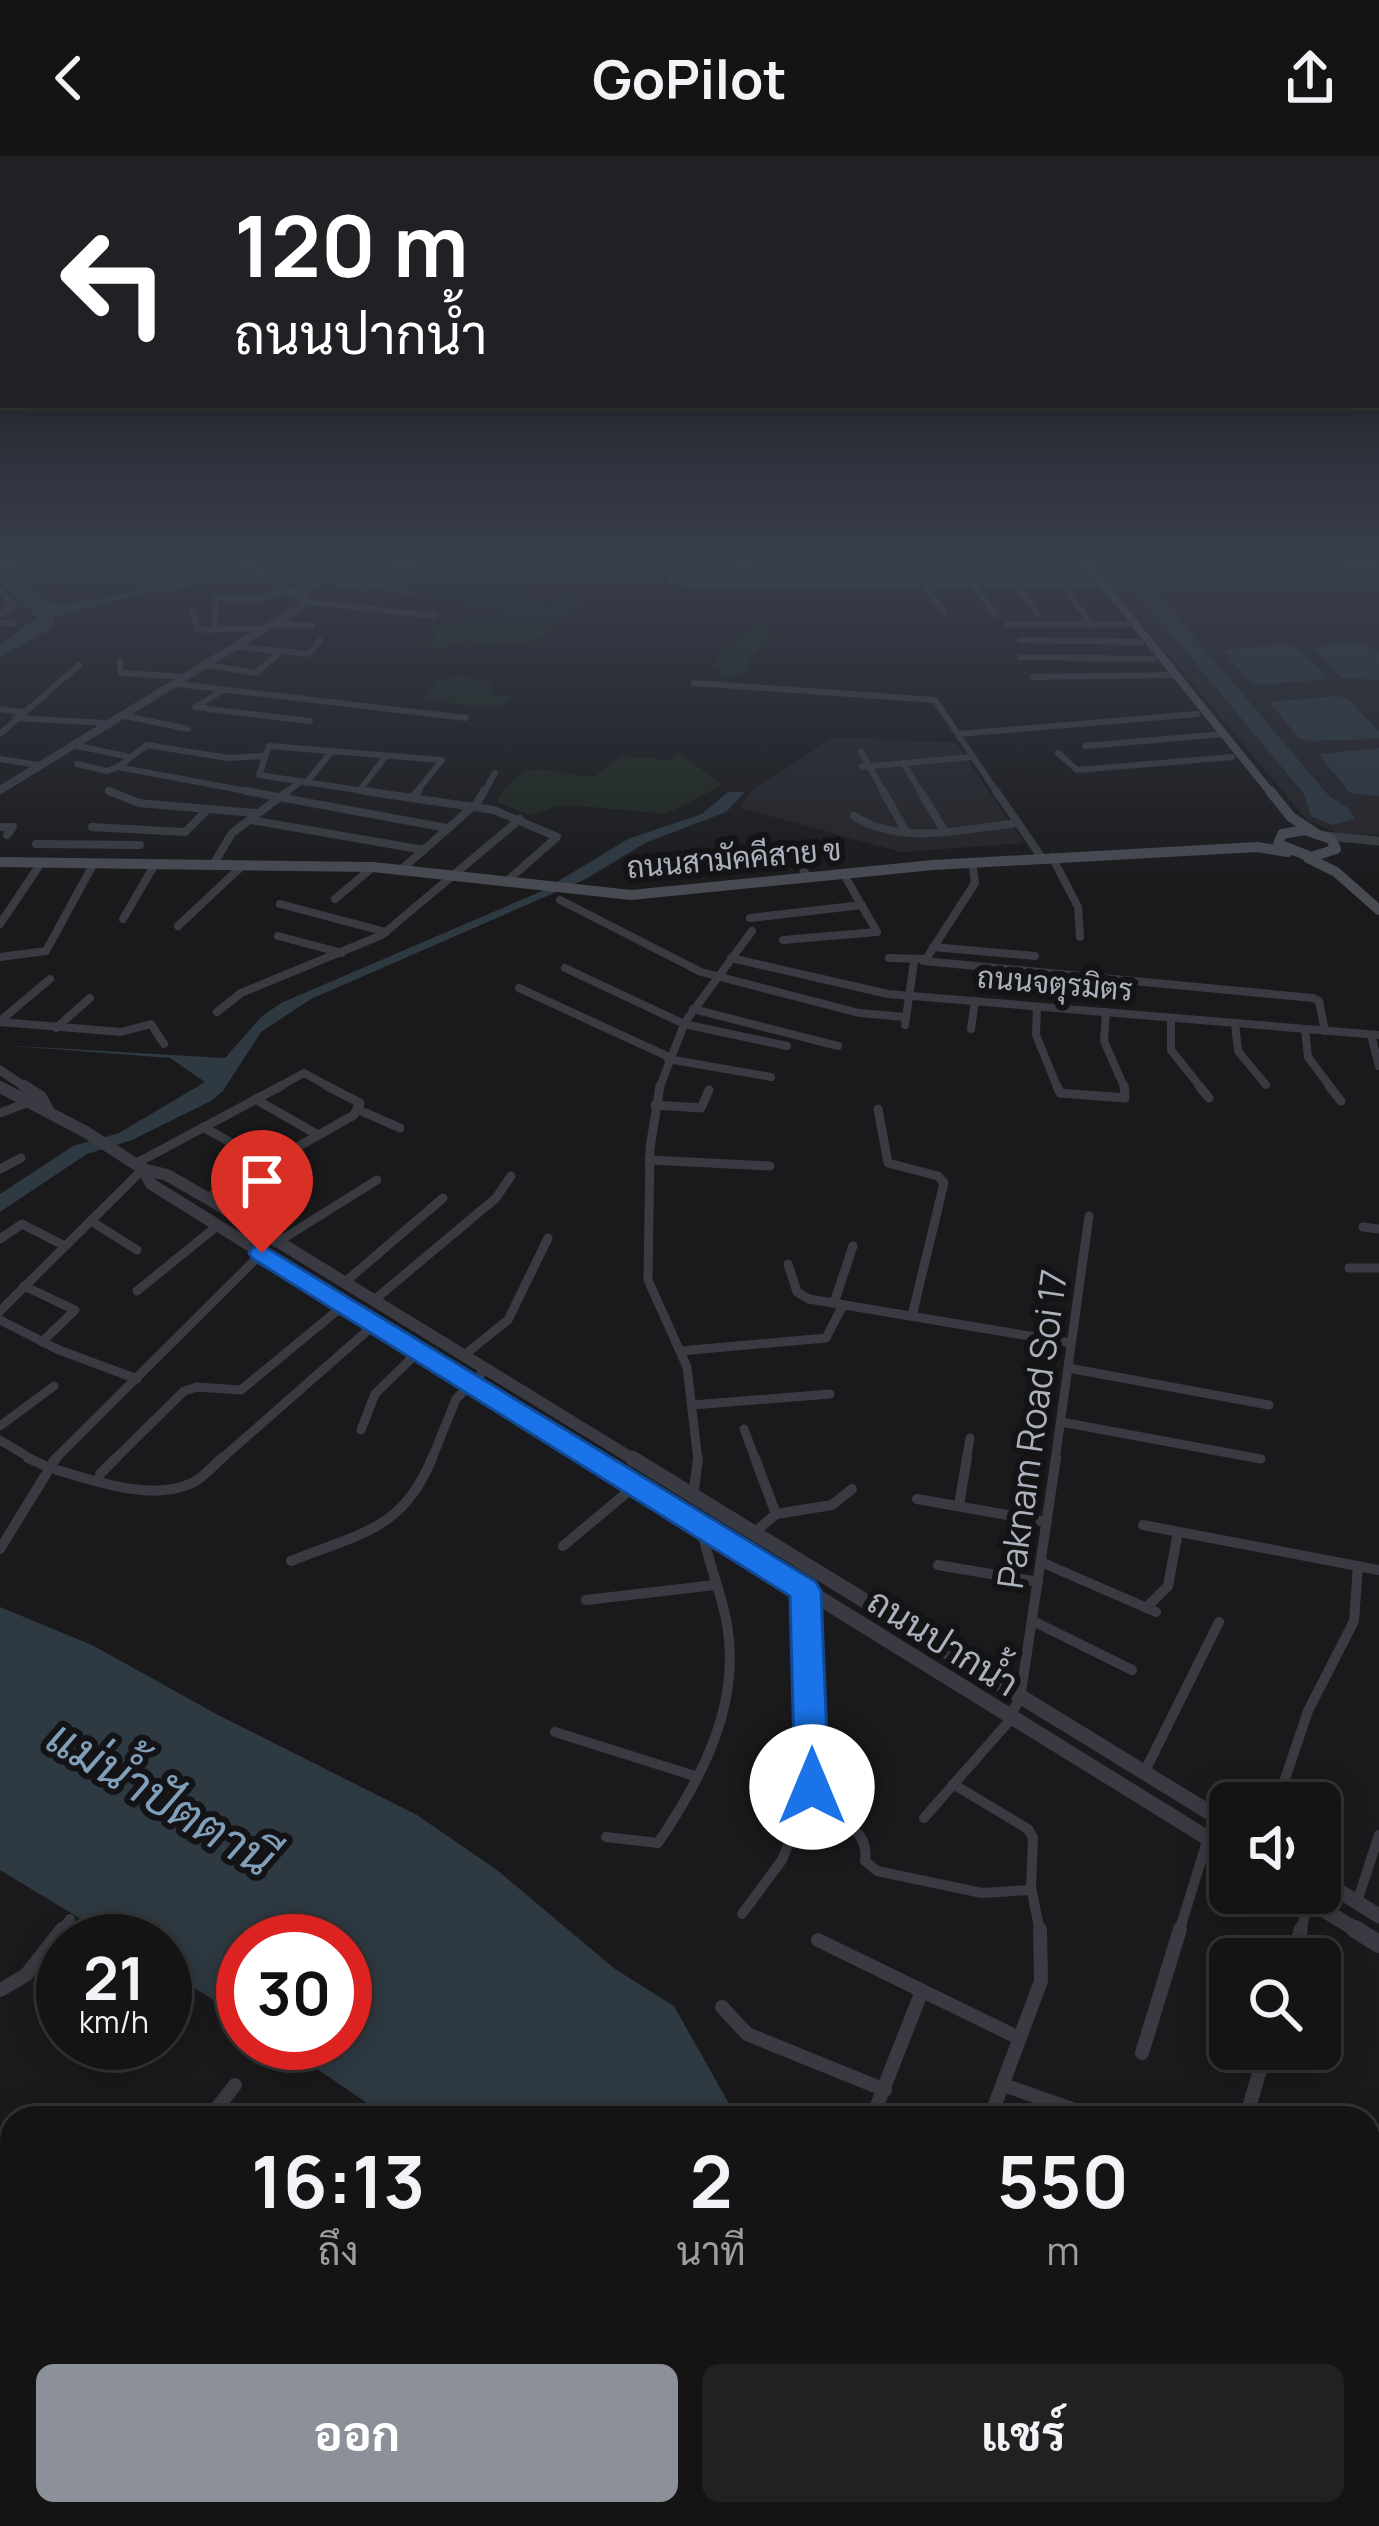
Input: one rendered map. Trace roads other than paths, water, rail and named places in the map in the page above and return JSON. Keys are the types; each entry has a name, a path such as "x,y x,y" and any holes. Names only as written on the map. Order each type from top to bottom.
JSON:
{"main road":[{"path":"1165,670 1282,818 1278,844 1288,852"},
{"path":"1167,670 1291,817 1320,834 1334,851 1336,872"},
{"path":"1280,835 1320,834"},
{"name":"ถนนสามัคคีสาย ข","path":"1257,847 1280,835"},
{"name":"ถนนสามัคคีสาย ข","path":"0,862 373,867 507,881 564,895 631,895 1047,857 1257,847 1303,856"},
{"path":"1303,856 1334,851"},
{"path":"1303,856 1336,872 1379,910"}],"street":[{"path":"0,734 74,670"},
{"path":"121,670 188,677"},
{"path":"0,790 200,670"},
{"path":"1033,677 1172,676"},
{"path":"694,682 934,700 1078,907 1080,937"},
{"path":"177,684 466,718"},
{"path":"222,691 195,707 310,721"},
{"path":"0,709 107,724"},
{"path":"958,734 1197,714"},
{"path":"122,716 188,728"},
{"path":"1085,746 1219,735"},
{"path":"72,745 126,756"},
{"path":"77,764 107,772 147,745 228,758 266,756"},
{"path":"412,798 442,760 269,746 259,775 412,798 473,806 520,819 557,838 507,881"},
{"path":"213,865 232,833 303,782 332,751"},
{"path":"861,752 905,830"},
{"path":"1058,753 1074,770 1232,757"},
{"path":"359,790 386,756"},
{"path":"866,766 972,757"},
{"path":"0,759 38,765"},
{"path":"903,763 944,830"},
{"path":"118,767 241,786 275,800 446,829"},
{"path":"402,869 473,806 495,773"},
{"path":"109,791 139,802 208,809 424,850"},
{"path":"92,827 185,832 208,809"},
{"path":"854,816 865,825 905,830 1017,824"},
{"path":"217,1012 241,992 387,932 520,819"},
{"path":"0,827 13,827 8,835"},
{"path":"1320,834 1374,841"},
{"path":"1334,851 1374,841"},
{"path":"36,844 140,845"},
{"path":"77,863 88,844"},
{"path":"708,858 825,845"},
{"path":"793,849 807,877"},
{"path":"0,924 41,862"},
{"path":"564,895 691,968 906,1021 919,962 975,884 972,862"},
{"path":"0,957 46,951 94,863"},
{"path":"123,919 155,865"},
{"path":"178,926 242,866"},
{"path":"335,899 373,867"},
{"path":"783,940 876,933 879,929 843,873"},
{"path":"280,904 387,932"},
{"path":"750,918 862,905"},
{"path":"693,1497 701,1461 692,1405 680,1351 648,1280 649,1160 655,1106 683,1024 752,931"},
{"path":"278,936 342,953"},
{"path":"933,946 1035,956"},
{"name":"ถนนจตุรมิตร","path":"731,958 878,993 1375,1035"},
{"path":"890,958 1313,998 1319,1001 1324,1031"},
{"path":"565,968 683,1024 788,1046"},
{"path":"0,1022 50,979"},
{"path":"519,988 669,1058 772,1077"},
{"path":"56,1028 90,998"},
{"path":"971,1029 975,1001"},
{"path":"1037,1006 1036,1035 1060,1093 1125,1098 1128,1095 1104,1041 1106,1012"},
{"path":"693,1009 838,1046"},
{"path":"1171,1018 1172,1050 1209,1098"},
{"path":"0,1022 121,1033 151,1024 164,1044"},
{"path":"1235,1023 1238,1051 1266,1085"},
{"path":"1306,1030 1308,1058 1341,1101"},
{"path":"1375,1035 1379,1066"},
{"path":"0,1070 41,1097 49,1111"},
{"path":"136,1379 41,1342 0,1316 91,1221 134,1163 308,1073 360,1103 359,1110"},
{"name":"ถนนปากน้ำ","path":"0,1087 134,1163 207,1198 1209,1813"},
{"path":"655,1106 701,1108 709,1090"},
{"path":"0,1113 41,1097"},
{"path":"255,1099 318,1135"},
{"path":"878,1109 888,1163 938,1176 944,1183 912,1316"},
{"path":"359,1110 400,1127"},
{"path":"207,1198 359,1110"},
{"path":"203,1127 268,1163"},
{"path":"0,1169 21,1158"},
{"path":"649,1160 770,1166"},
{"name":"ถนนปากน้ำ","path":"134,1163 152,1184 217,1226 1208,1838"},
{"path":"373,1301 496,1198 511,1176"},
{"path":"276,1243 377,1180"},
{"path":"344,1283 443,1198"},
{"name":"Paknam Road Soi 17","path":"924,1818 1010,1719 1020,1700 1089,1216"},
{"path":"91,1221 137,1250"},
{"path":"0,1239 22,1224 65,1246"},
{"path":"137,1292 217,1226"},
{"path":"1363,1227 1379,1229"},
{"path":"464,1355 508,1320 548,1238"},
{"path":"680,1351 826,1338 833,1332 853,1246"},
{"path":"0,1549 53,1468 262,1253"},
{"path":"788,1264 800,1295 1071,1343"},
{"path":"1348,1268 1379,1268"},
{"path":"24,1286 75,1310 41,1342"},
{"path":"100,1474 189,1388 241,1390 344,1305"},
{"path":"389,1332 404,1320"},
{"path":"0,1441 53,1468 134,1488 168,1489 194,1483 375,1324"},
{"path":"361,1430 372,1398 419,1351"},
{"path":"1068,1368 1269,1405"},
{"path":"290,1561 400,1513 467,1381 486,1370"},
{"path":"0,1426 54,1386"},
{"path":"692,1405 830,1394"},
{"path":"1061,1422 1261,1459"},
{"path":"744,1429 776,1514"},
{"path":"959,1505 970,1438"},
{"path":"562,1546 636,1485"},
{"path":"751,1556 776,1514 832,1505 852,1489"},
{"path":"917,1499 1047,1522"},
{"path":"607,1838 658,1843 716,1738 729,1684 730,1640 701,1524"},
{"path":"1143,1525 1379,1570"},
{"path":"1041,1562 1151,1610 1166,1596 1178,1532"},
{"path":"938,1565 1038,1582"},
{"path":"1283,1782 1308,1711 1354,1621 1358,1566"},
{"path":"586,1600 715,1585"},
{"path":"742,1914 782,1860 812,1787 805,1591"},
{"path":"1033,1621 1132,1670"},
{"path":"1144,1775 1219,1622"},
{"path":"555,1732 698,1778"},
{"path":"952,1784 1028,1828 1033,1838 1029,1890 1043,1946 1043,1973 995,2106"},
{"path":"805,1810 855,1827 867,1846 865,1862 877,1871 982,1893 1029,1890"},
{"path":"1357,1902 1379,1835"},
{"path":"1142,2053 1174,1935 1208,1838"},
{"path":"1341,1892 1379,1916"},
{"path":"1334,1914 1379,1944"},
{"path":"818,1940 1019,2038"},
{"path":"0,1990 26,1975 36,1962"},
{"path":"878,2106 922,1990"},
{"path":"722,2007 747,2033 885,2090"},
{"path":"1249,2106 1260,2070"},
{"path":"218,2106 235,2085"},
{"path":"1003,2085 1053,2106"}],"water":[{"path":"1201,670 1222,670 1329,796 1348,808 1355,819 1332,825 1311,816 1304,794"},
{"path":"1239,670 1320,670 1329,679 1258,685"},
{"path":"1333,670 1379,670 1379,680 1341,678"},
{"path":"1348,699 1379,731 1379,739 1299,738 1269,702"},
{"path":"1379,748 1379,796 1350,793 1318,754"},
{"path":"728,792 745,792 726,812 645,843 586,879 311,999 261,1032 223,1091 211,1101 132,1140 87,1154 0,1212 0,1194 73,1146 119,1133 205,1082 170,1058 0,1045 225,1058 261,1017 281,1003 542,891 628,839 702,814"},
{"name":"แม่น้ำปัตตานี","path":"0,1607 92,1645 218,1715 417,1815 497,1870 615,1969 674,2006 730,2106 371,2106 319,2070 372,2070 372,1914 216,1914 216,2001 192,1987 192,1914 73,1914 0,1870"}]}
